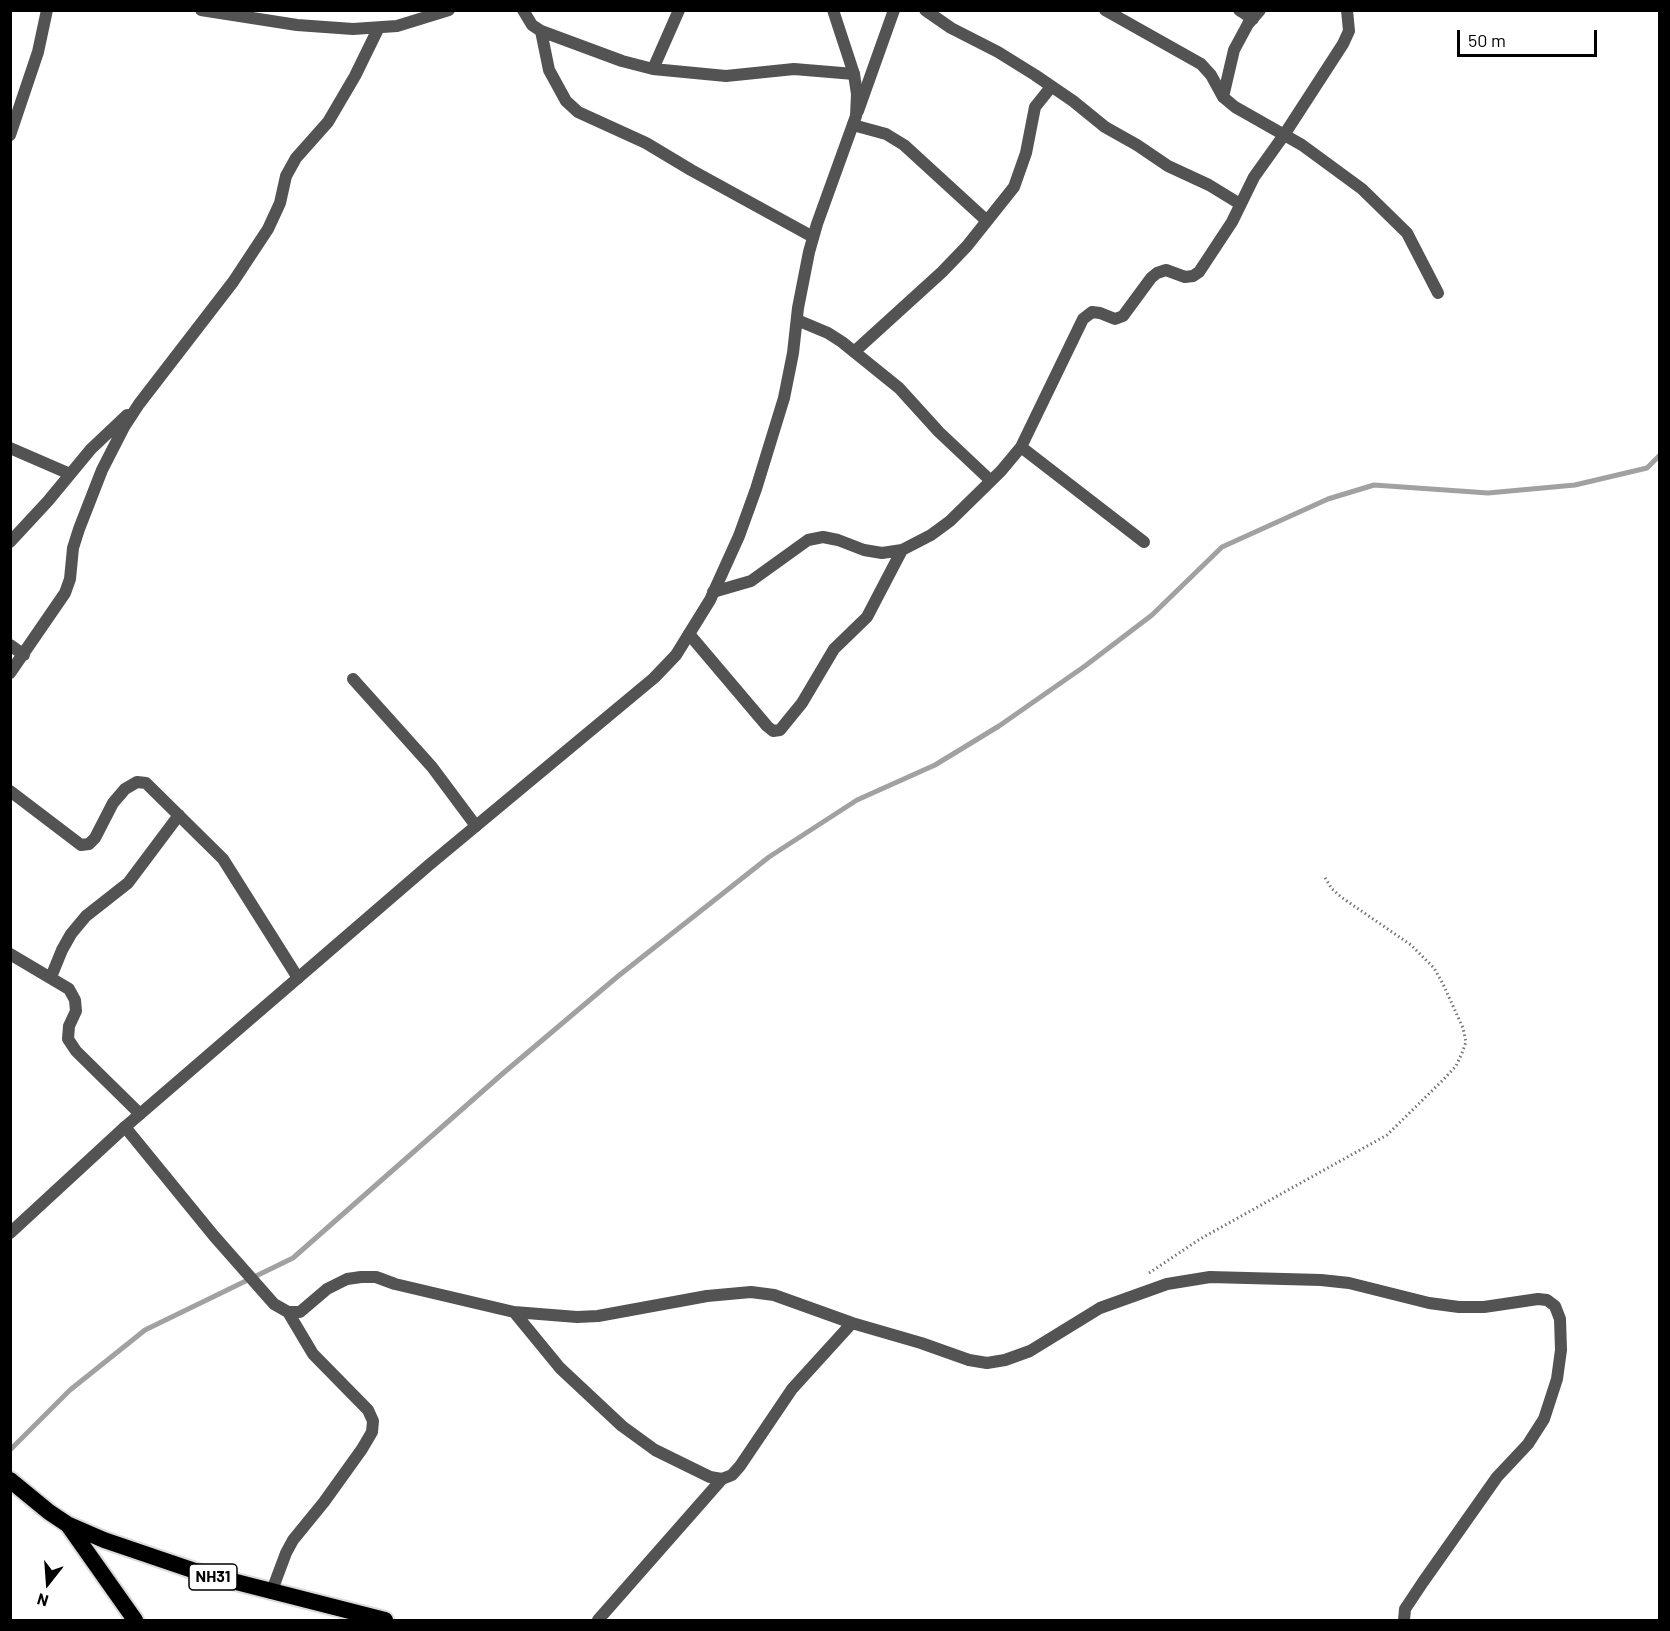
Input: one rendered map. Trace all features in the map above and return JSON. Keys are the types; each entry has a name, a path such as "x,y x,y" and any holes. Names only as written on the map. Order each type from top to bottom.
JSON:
{"highway":[{"name":"NH31","path":"10,1480 67,1524 138,1553 271,1593 385,1620"},
{"path":"67,1524 135,1620"}],"street":[{"path":"10,135 38,52 47,10"},
{"path":"201,10 326,29 378,29 449,10"},
{"path":"523,10 532,25 540,31 622,61 653,69 726,76 794,69 854,74"},
{"path":"653,69 679,10"},
{"path":"833,10 854,74 857,94 855,120"},
{"path":"10,1233 140,1114 670,662 713,592 739,536 781,409 813,237 894,10"},
{"path":"925,10 969,39 998,52 1105,127 1168,166 1209,185 1240,204"},
{"path":"1105,10 1201,64 1211,75 1223,97 1235,107 1337,169 1362,189 1407,233 1438,293"},
{"path":"1223,97 1234,50 1241,34 1257,15 1239,10"},
{"path":"713,592 751,581 808,540 823,537 864,550 882,553 902,550 931,535 950,521 991,481 1021,447 1083,319 1092,312 1115,319 1123,316 1157,273 1166,270 1185,277 1199,272 1232,222 1254,177 1343,44 1349,31 1347,10"},
{"path":"10,673 66,593 70,579 73,548 94,490 113,447 139,404 232,282 268,229 280,203 286,176 296,158 328,122 356,76 378,29"},
{"path":"540,31 549,70 566,101 578,112 646,143 813,237"},
{"path":"854,352 942,272 1014,187 1026,153 1035,107 1051,87"},
{"path":"855,120 904,145 987,221"},
{"path":"796,320 828,333 899,388 939,432 991,481"},
{"path":"10,542 91,449 139,404"},
{"path":"1021,447 1144,542"},
{"path":"10,448 70,474"},
{"path":"689,634 766,726 772,731 780,730 802,703 834,649 867,617 902,550"},
{"path":"10,645 24,655"},
{"path":"353,679 432,767 476,826"},
{"path":"10,791 81,845 89,844 95,838 113,803 125,789 137,782 146,783 223,859 298,978"},
{"path":"51,977 71,934 86,916 128,883 179,815"},
{"path":"10,954 69,989 75,1000 75,1011 69,1026 68,1039 76,1051 140,1114"},
{"path":"125,1127 214,1236 274,1304 288,1312 313,1354 368,1410 373,1421 372,1432 362,1449 293,1540 286,1552 271,1593"},
{"path":"288,1312 300,1312 327,1289 347,1279 376,1277 395,1284 514,1312 568,1317 598,1316 707,1296 751,1292 774,1295 852,1323 969,1360 987,1363 1005,1360 1030,1351 1101,1308 1148,1290 1189,1279 1219,1277 1322,1280 1349,1283 1429,1303 1459,1307 1484,1307 1538,1299 1547,1300 1556,1306 1560,1319 1561,1350 1552,1399 1544,1419 1528,1444 1497,1477 1436,1563 1405,1610 1404,1620"},
{"path":"514,1312 560,1368 622,1426 656,1449 710,1477 722,1479"},
{"path":"598,1620 722,1479 732,1475 740,1466 792,1389 852,1323"}],"path":[{"path":"1148,1273 1200,1239 1388,1135 1456,1066 1462,1053 1466,1042 1463,1028 1434,968 1411,945 1332,890 1324,876"}],"waterway":[{"path":"10,1450 70,1390 145,1330 293,1258 501,1075 617,977 769,857 857,800 935,765 999,726 1085,666 1152,615 1222,547 1328,499 1374,485 1488,493 1575,485 1647,468 1660,455"}]}
